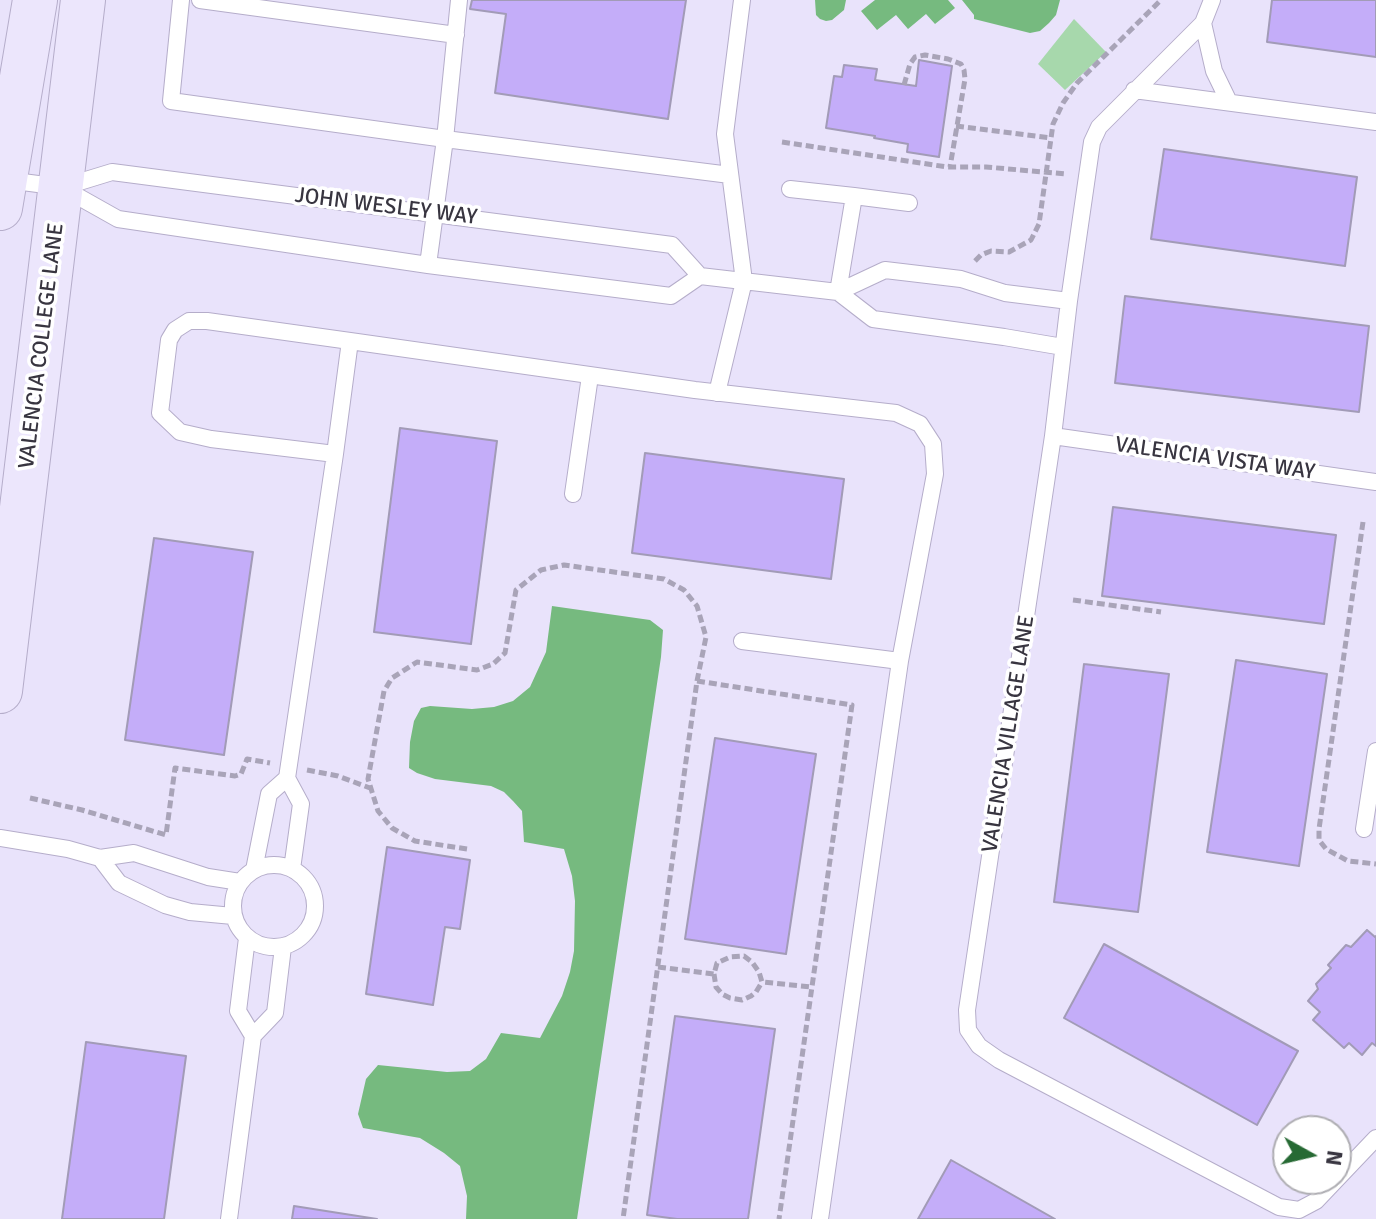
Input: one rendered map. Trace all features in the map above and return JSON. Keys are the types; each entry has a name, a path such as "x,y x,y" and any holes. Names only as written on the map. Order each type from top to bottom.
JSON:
{"street":[{"path":"1,187 35,0"},
{"name":"VALENCIA COLLEGE LANE","path":"0,691 83,0"}],"lane":[{"path":"181,0 171,101 730,175"},
{"path":"200,0 456,35"},
{"path":"428,265 459,0"},
{"path":"717,393 744,281 725,134 742,0"},
{"name":"VALENCIA VILLAGE LANE","path":"1212,0 1203,23 1099,127 1092,142 1053,436 969,996 968,1030 979,1046 999,1060 1279,1207 1299,1210 1316,1201 1376,1138"},
{"path":"1203,23 1214,71 1229,102"},
{"path":"1134,90 1376,122"},
{"name":"JOHN WESLEY WAY","path":"1,187 61,187 112,172 672,245 700,276 671,296 428,265 118,219 61,187"},
{"path":"790,189 909,203"},
{"path":"838,292 854,196"},
{"path":"838,292 885,270 961,279 1019,296 1069,301"},
{"path":"700,276 838,292 873,319 1063,347"},
{"path":"335,454 211,439 180,432 160,413 169,340 175,330 189,321 207,321 717,393 896,413 920,424 933,444 935,474 900,661 820,1219"},
{"path":"292,869 301,804 287,778 350,341"},
{"path":"573,494 590,376"},
{"name":"VALENCIA VISTA WAY","path":"1053,436 1376,482"},
{"path":"742,641 900,661"},
{"path":"1364,829 1376,751"},
{"path":"254,870 269,794 287,778"},
{"path":"0,838 68,849 100,858 134,853 208,877 240,882"},
{"path":"100,858 119,883 165,905 190,912 233,916"},
{"path":"268,865 292,869 310,886 315,898 312,923 305,934 283,947 258,945 238,928 233,916 234,893 240,882 254,870 268,865"},
{"path":"247,938 238,1011 253,1036"},
{"path":"229,1219 253,1036 275,1013 283,947"}],"path":[{"path":"972,264 981,255 991,251 1009,252 1031,240 1039,224 1053,124 1058,114 1077,83 1161,0"},
{"path":"904,85 915,57 925,55 961,64 965,79 950,167"},
{"path":"956,126 1051,138"},
{"path":"782,142 950,167 1087,176"},
{"path":"1363,522 1319,840 1326,849 1348,861 1376,864"},
{"path":"467,849 415,841 392,828 378,811 368,779 384,691 392,678 417,662 477,670 493,664 505,653 516,590 541,570 564,565 664,579 684,590 697,606 706,637 697,681 623,1219"},
{"path":"1073,600 1161,612"},
{"path":"697,681 852,705 779,1219"},
{"path":"30,798 166,835 175,768 235,776 241,774 247,759 271,763"},
{"path":"304,769 338,776 371,789"},
{"path":"744,956 759,972 762,982 751,996 742,1000 730,998 716,987 714,974 717,963 730,957 744,956"},
{"path":"657,966 714,974"},
{"path":"762,982 812,987"}],"shaded area":[{"path":"815,0 846,0 844,10 826,21 816,15"},
{"path":"875,0 948,0 955,8 935,24 926,14 908,29 896,15 877,30 861,11"},
{"path":"962,0 1060,0 1056,15 1049,23 1040,31 1030,33 974,19"},
{"path":"1074,19 1106,52 1065,90 1038,64"},
{"path":"552,606 650,620 663,630 661,657 577,1219 466,1219 467,1196 460,1166 420,1138 363,1128 358,1114 366,1079 378,1065 447,1072 470,1071 486,1059 501,1033 540,1038 562,996 570,972 574,951 575,901 564,849 524,842 522,811 504,792 491,786 435,779 409,768 410,742 414,721 421,708 494,707 513,701 530,687 546,652"}],"building":[{"path":"472,0 686,0 668,119 495,93 506,14 470,9"},
{"path":"1272,0 1376,0 1376,57 1267,42"},
{"path":"919,60 952,66 939,157 907,152 908,144 826,128 834,76 842,77 844,65 877,69 875,80 916,86"},
{"path":"1164,149 1357,177 1345,266 1151,239"},
{"path":"1125,296 1369,326 1359,412 1115,383"},
{"path":"400,428 497,441 471,644 374,632"},
{"path":"645,453 844,479 831,579 632,553"},
{"path":"1113,507 1336,535 1324,624 1102,596"},
{"path":"154,538 253,552 224,755 125,740"},
{"path":"1236,660 1327,674 1299,866 1207,852"},
{"path":"1084,664 1169,674 1138,912 1054,902"},
{"path":"715,738 816,754 786,954 685,939"},
{"path":"387,847 470,860 460,929 445,927 433,1005 366,994"},
{"path":"1367,930 1376,936 1376,1046 1372,1043 1362,1055 1349,1043 1344,1048 1313,1020 1320,1012 1308,1001 1318,989 1316,984 1331,968 1328,965 1346,945 1351,947"},
{"path":"1104,944 1298,1051 1257,1125 1064,1018"},
{"path":"675,1016 775,1029 748,1219 677,1219 647,1215"},
{"path":"86,1042 186,1056 164,1219 62,1219"},
{"path":"951,1160 1055,1219 918,1219"},
{"path":"294,1206 377,1219 292,1219"}]}
